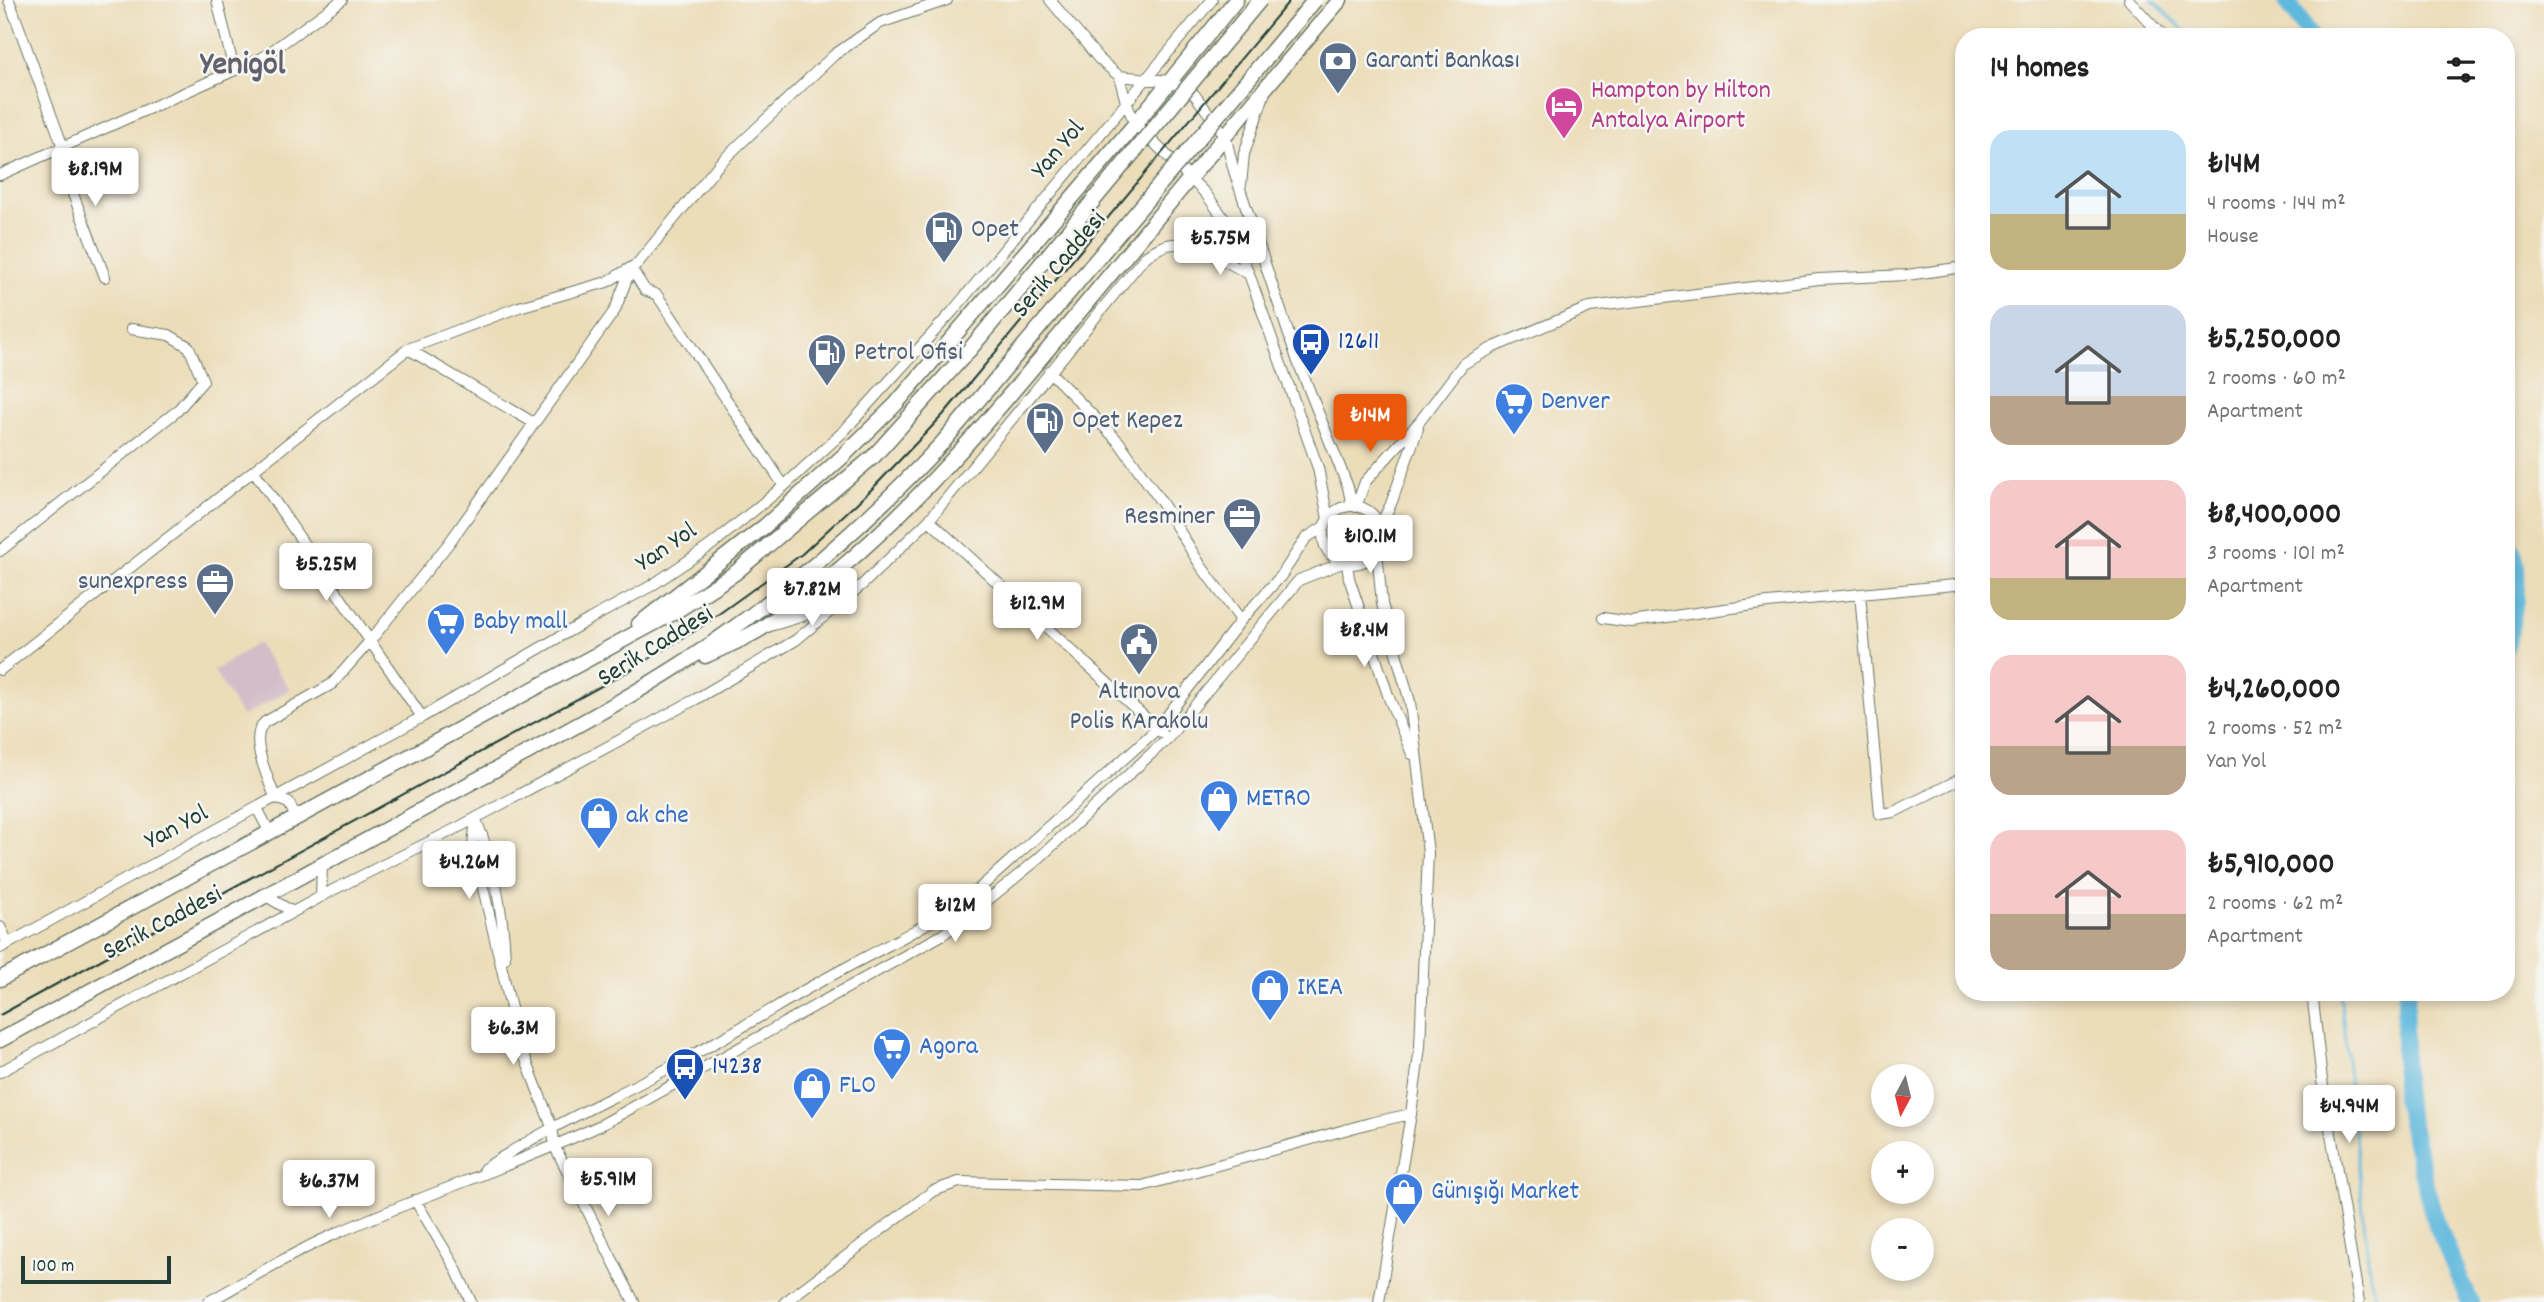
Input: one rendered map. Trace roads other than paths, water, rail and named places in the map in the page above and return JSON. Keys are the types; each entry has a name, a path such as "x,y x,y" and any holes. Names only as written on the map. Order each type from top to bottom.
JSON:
{"highway":[{"path":"611,647 765,526 895,405 1135,124 1236,0"},
{"name":"Serik Caddesi","path":"0,979 611,647 735,573 874,456 971,348 1260,0"},
{"name":"Serik Caddesi","path":"0,1040 634,692 722,636 783,591 892,496 944,441 1315,0"},
{"path":"634,692 760,629 815,589 873,541 952,458 1062,332 1340,0"}],"street":[{"path":"9,0 105,277"},
{"path":"217,0 234,70"},
{"path":"0,176 262,58 342,0"},
{"path":"0,670 408,349 519,307 607,282 631,268 652,248 720,163 834,55 880,23 947,0"},
{"path":"1050,0 1099,59 1119,76 1135,124 1205,193 1229,225 1318,468 1326,523 1324,544 1328,552 1345,563 1389,698 1417,765"},
{"name":"Yan Yol","path":"4,946 422,717 651,586 710,546 784,486 843,432 952,312 1212,0"},
{"path":"2130,0 2155,28"},
{"path":"1119,76 1169,82 1194,94 1225,135 1241,192 1298,362 1354,507"},
{"path":"1241,192 1244,153 1269,83"},
{"path":"1205,251 1221,234 1222,216"},
{"path":"0,1072 321,897 704,695 796,640 863,584 929,520 1144,258 1159,247 1175,244 1205,251 1249,274"},
{"path":"296,818 289,803 275,798 257,744 259,728 332,684 370,641 449,542 615,310 631,268"},
{"path":"631,268 645,290 657,295 784,486"},
{"path":"1354,507 1365,482 1420,421 1463,364 1494,347 1590,307 1819,279 1907,275 1955,268"},
{"path":"0,551 177,411 203,381 189,347 169,335 131,329"},
{"path":"1049,371 1062,332"},
{"path":"408,349 534,424"},
{"path":"1049,371 1119,442 1162,503 1201,566 1241,620"},
{"path":"1380,526 1391,504 1420,421"},
{"path":"254,471 422,717"},
{"path":"469,1179 552,1127 703,1051 805,990 943,915 971,896 1157,729 1241,620 1281,576 1306,538 1338,510 1354,507 1371,513 1380,526 1381,539 1377,551 1382,604 1410,702 1428,853 1420,1047 1379,1302"},
{"path":"929,520 1168,738"},
{"path":"208,1302 332,1235 555,1147 601,1125 942,935 1037,860 1168,738 1298,580 1345,563 1359,564 1377,551"},
{"path":"1603,618 1630,622 1768,603 1955,585"},
{"path":"760,629 803,616 838,594 854,591"},
{"path":"1860,594 1880,814 1894,812 1955,782"},
{"path":"257,808 270,833"},
{"path":"475,818 473,845 519,1042 552,1127 555,1147 634,1302"},
{"path":"321,897 322,865"},
{"path":"266,896 293,912"},
{"path":"0,927 4,946"},
{"path":"2313,1001 2322,1080 2359,1302"},
{"path":"785,1302 933,1191 959,1182 1142,1186 1411,1114"},
{"path":"415,1200 456,1267 471,1302"}],"waterway":[{"path":"2152,0 2182,28"},
{"path":"2286,0 2305,28"},
{"path":"2515,563 2515,600"},
{"path":"2341,1001 2370,1277 2378,1302"},
{"path":"2406,1001 2404,1098 2434,1218 2470,1302"}],"tram line":[{"path":"0,1015 634,668 698,629 802,554 874,487 943,415 1290,0"}],"place":[{"name":"Garanti Bankası","path":"1338,95"},
{"name":"Hampton by Hilton Antalya Airport","path":"1564,140"},
{"name":"Opet","path":"944,264"},
{"name":"12611","path":"1311,376"},
{"name":"Petrol Ofisi","path":"827,387"},
{"name":"Denver","path":"1514,436"},
{"name":"Opet Kepez","path":"1045,455"},
{"name":"Resminer","path":"1242,551"},
{"name":"sunexpress","path":"215,616"},
{"name":"Baby mall","path":"446,656"},
{"name":"Altınova Polis KArakolu","path":"1139,676"},
{"name":"METRO","path":"1219,833"},
{"name":"ak che","path":"599,850"},
{"name":"IKEA","path":"1270,1022"},
{"name":"Agora","path":"892,1081"},
{"name":"14238","path":"685,1101"},
{"name":"FLO","path":"812,1120"},
{"name":"Günışığı Market","path":"1404,1226"}],"district":[{"name":"Yenigöl","path":"243,66"}]}
